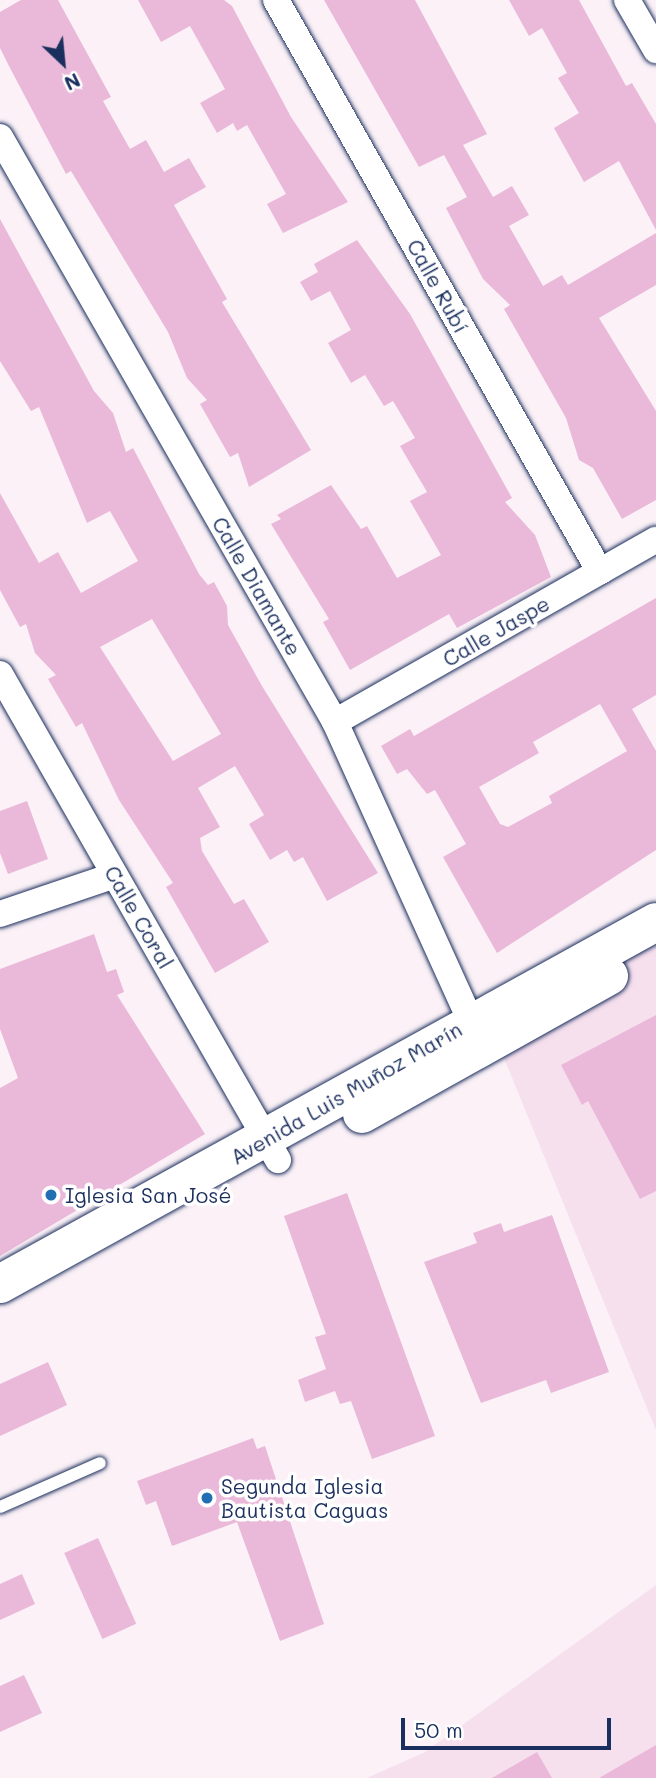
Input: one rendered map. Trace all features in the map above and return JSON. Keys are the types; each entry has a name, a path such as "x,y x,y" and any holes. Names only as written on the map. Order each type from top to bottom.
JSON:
{"main road":[{"name":"Avenida Luis Muñoz Marín","path":"0,1309 272,1150 484,1031 656,922"},
{"name":"Avenida Luis Muñoz Marín","path":"484,1031 656,950"},
{"name":"Avenida Luis Muñoz Marín","path":"0,1284 272,1150"}],"street":[{"name":"Calle Rubí","path":"276,0 600,572"},
{"path":"627,0 656,50"},
{"name":"Calle Diamante","path":"0,137 335,722 484,1031"},
{"name":"Calle Jaspe","path":"335,722 656,540"},
{"name":"Calle Coral","path":"0,674 272,1150"},
{"path":"0,914 115,875"}],"lane":[{"path":"0,1507 100,1464"}],"shaded area":[{"path":"656,917 656,1430 486,1014"},
{"path":"656,1585 656,1778 367,1778 425,1752"}],"building":[{"path":"21,0 58,0 111,97 103,101 130,149 146,140 164,172 189,158 206,187 174,205 227,299 222,302 311,450 249,487 238,453 230,457 200,404 207,400 187,378 168,332 71,171 66,174 0,48 0,12"},
{"path":"138,0 224,0 232,6 291,117 348,202 283,233 267,204 286,194 247,125 237,131 233,123 217,133 200,103 225,89 190,26 161,42"},
{"path":"324,0 415,0 487,134 463,145 493,197 512,186 529,215 509,226 543,286 562,275 568,285 656,233 656,285 599,318 656,411 656,500 622,519 593,468 579,460 566,418 504,309 510,305 483,279 446,208 467,197 444,155 419,167"},
{"path":"509,0 579,0 626,86 632,83 656,124 656,230 619,161 584,182 554,128 579,113 558,78 567,73 542,28 529,36"},
{"path":"0,219 94,391 113,413 126,452 133,448 199,574 208,585 214,582 227,606 228,625 262,686 378,873 327,901 303,857 294,862 287,850 270,860 249,824 264,815 235,766 198,788 220,827 200,838 202,851 234,904 244,899 269,942 215,973 166,887 173,883 119,800 82,723 76,727 48,679 56,675 35,653 26,624 20,627 0,590 0,493 39,563 58,552 81,593 138,561 110,511 87,523 39,407 31,411 0,361","holes":["152,619 221,734 173,761 100,647"]},
{"path":"357,240 410,314 512,498 505,502 535,535 551,577 457,628 449,614 350,670 323,622 329,619 271,524 281,519 277,515 331,485 361,529 367,526 397,578 441,555 410,501 427,492 400,446 415,438 393,401 384,406 365,375 351,383 328,343 351,330 330,291 311,301 300,282 318,272 314,264"},
{"path":"656,598 656,695 632,709 656,751 656,850 497,953 443,857 466,844 435,790 427,794 407,769 397,774 381,746 410,729 414,736","holes":["600,704 627,751 549,796 552,803 508,827 500,824 479,787 539,753 533,742"]},
{"path":"27,801 48,859 8,874 0,853 0,811"},
{"name":"Iglesia San José","path":"94,934 107,972 116,969 124,992 117,995 205,1134 0,1256 0,1088 18,1078 0,1029 0,969"},
{"path":"656,1015 656,1191 640,1199 588,1101 582,1105 561,1065"},
{"path":"347,1193 435,1436 372,1459 351,1401 340,1404 335,1391 305,1402 298,1380 326,1369 315,1337 326,1334 284,1216"},
{"path":"552,1215 609,1372 551,1393 546,1380 481,1403 424,1262 477,1243 473,1233 501,1223 504,1232"},
{"path":"48,1362 67,1405 0,1436 0,1384"},
{"path":"253,1438 257,1449 265,1446 324,1624 280,1641 237,1522 172,1546 156,1501 146,1505 137,1481"},
{"path":"98,1538 136,1624 102,1639 64,1553"},
{"path":"22,1574 35,1604 0,1620 0,1584"},
{"path":"24,1675 42,1713 0,1732 0,1686"},
{"path":"656,1745 656,1778 599,1778"},
{"path":"537,1752 552,1778 492,1778"}],"place":[{"name":"Iglesia San José","path":"51,1195"},
{"name":"Segunda Iglesia Bautista Caguas","path":"207,1498"}]}
